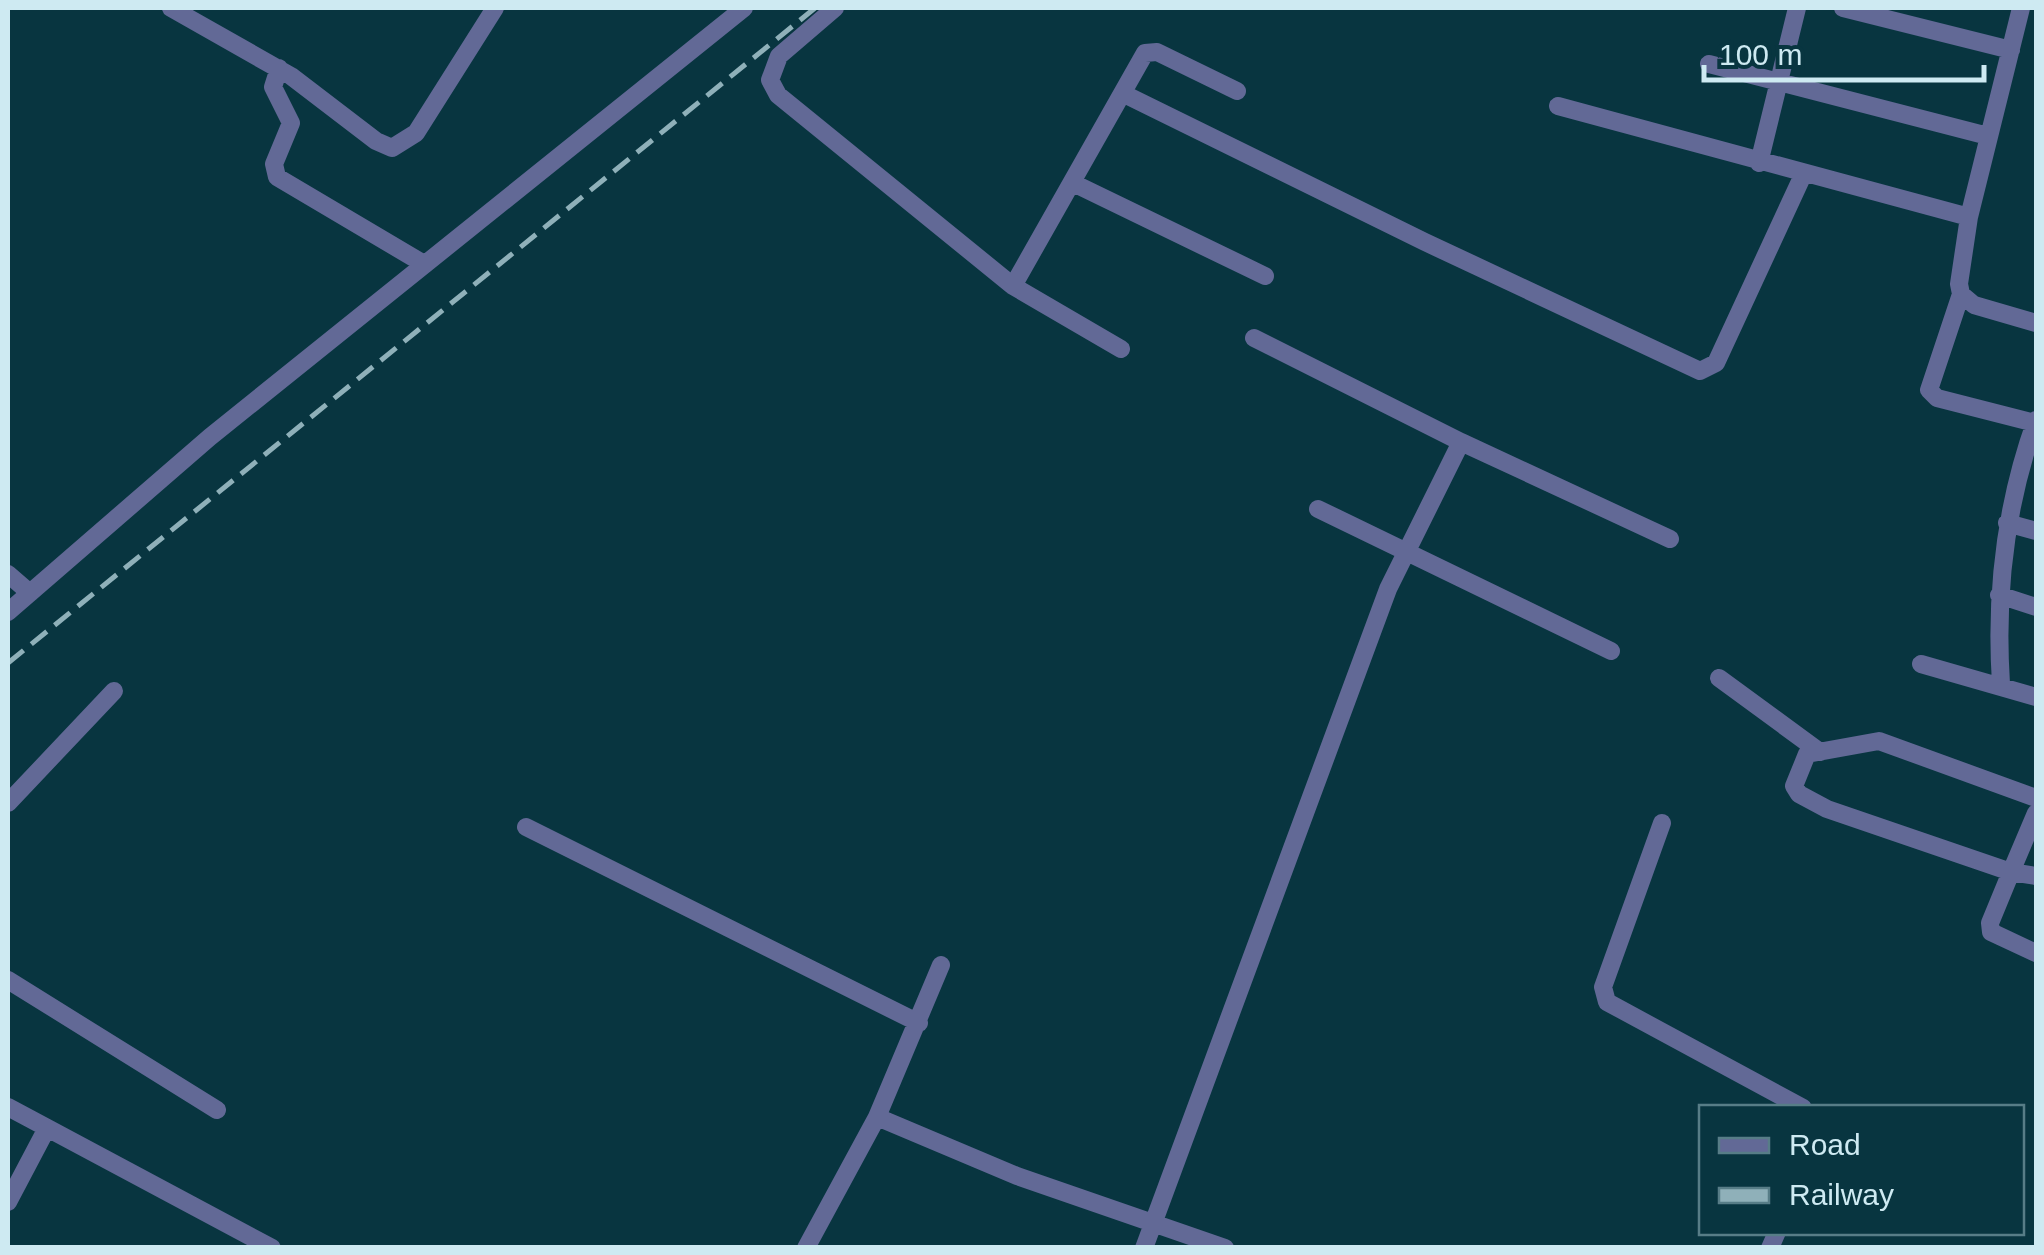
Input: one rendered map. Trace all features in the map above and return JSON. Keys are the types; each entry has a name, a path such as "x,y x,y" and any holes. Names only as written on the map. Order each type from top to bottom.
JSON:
{"street":[{"path":"171,8 279,68 376,141 392,148 416,133 496,8"},
{"path":"8,612 210,437 744,8"},
{"path":"835,8 778,56 770,80 778,96 1013,286 1122,349"},
{"path":"1759,163 1797,8"},
{"path":"1843,8 2011,50"},
{"path":"2001,684 1999,594 2007,523 2036,422 1937,398 1930,390 1961,294 1969,216 2021,8"},
{"path":"1013,286 1150,51 1237,91"},
{"path":"1709,64 1988,136"},
{"path":"279,68 273,87 291,123 274,164 276,177 424,264"},
{"path":"1124,94 1425,242 1700,370 1716,363 1803,175"},
{"path":"1558,106 1803,175 1969,216"},
{"path":"1072,182 1265,276"},
{"path":"1961,294 1974,305 2036,323"},
{"path":"1254,338 1461,442 1670,539"},
{"path":"1144,1248 1388,590 1461,442"},
{"path":"1318,510 1611,651"},
{"path":"2007,523 2036,531"},
{"path":"8,574 30,593"},
{"path":"1999,594 2036,608"},
{"path":"1922,664 2036,697"},
{"path":"1719,678 1820,752"},
{"path":"8,803 114,692"},
{"path":"2036,798 1905,746 1879,741 1808,754 1794,786 1799,794 1844,815 2012,872 2036,876"},
{"path":"2036,813 1990,924 1991,932 2036,953"},
{"path":"1662,823 1603,987 1606,1002 1797,1105"},
{"path":"526,827 919,1022"},
{"path":"806,1248 877,1117 941,965"},
{"path":"8,980 217,1110"},
{"path":"8,1107 272,1248"},
{"path":"877,1117 1017,1176 1225,1248"},
{"path":"8,1202 46,1128"}],"railway":[{"path":"8,663 815,8"}]}
